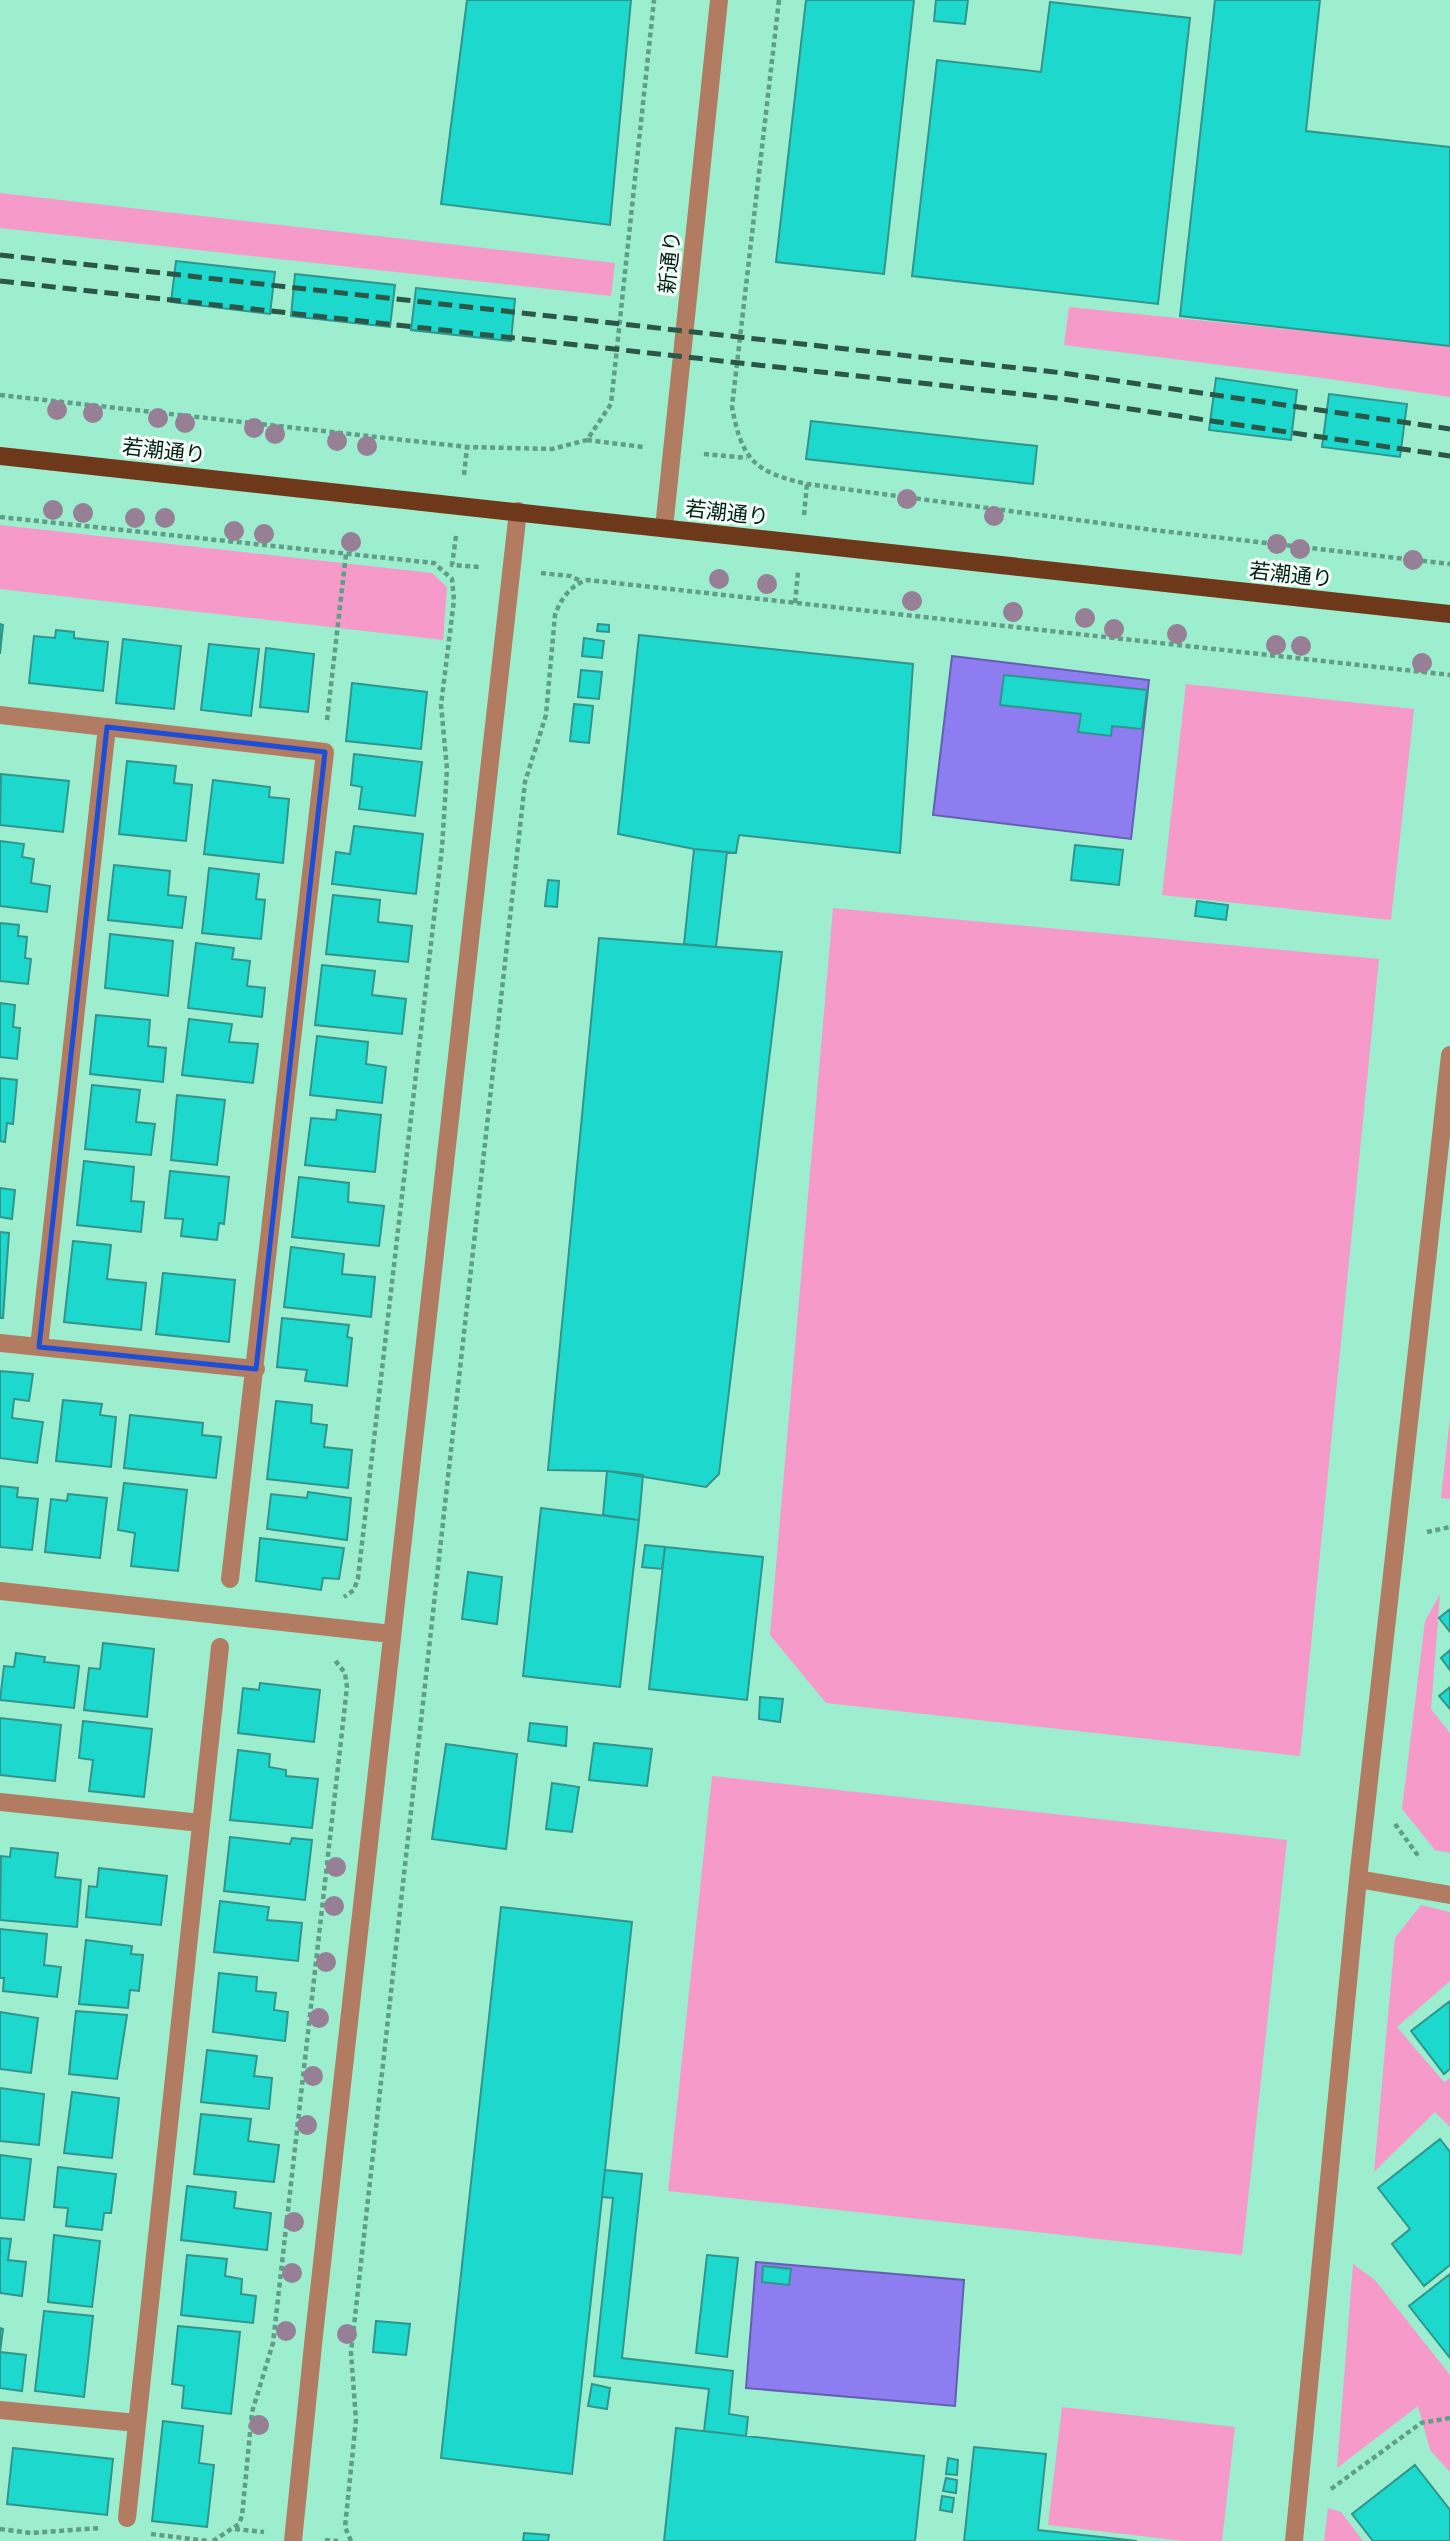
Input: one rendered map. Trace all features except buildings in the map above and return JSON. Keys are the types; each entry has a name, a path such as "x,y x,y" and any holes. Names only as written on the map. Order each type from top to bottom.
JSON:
{"main road":[{"name":"若潮通り","path":"0,456 1450,614"}],"street":[{"name":"新通り","path":"664,528 719,0"},
{"path":"293,2541 518,511"},
{"path":"0,715 325,752 230,1579"},
{"path":"39,1347 107,727"},
{"path":"1294,2541 1358,1880 1450,1055"},
{"path":"0,1343 256,1369"},
{"path":"0,1591 392,1634"},
{"path":"127,2518 220,1647"},
{"path":"0,1802 201,1823"},
{"path":"1358,1880 1450,1895"},
{"path":"0,2410 137,2423"}],"path":[{"path":"0,395 467,447 552,449 587,440 611,404 654,0"},
{"path":"779,0 732,407 736,433 748,458 765,470 807,484 1153,530 1450,564"},
{"path":"325,752 346,554"},
{"path":"443,571 452,565"},
{"path":"351,2541 345,2527 356,2420 351,2353 525,782 546,715 555,615 560,601 581,581 588,580 1450,675"},
{"path":"1424,1532 1450,1527"},
{"path":"213,2541 239,2524 242,2516 251,2412 273,2343 347,1687 345,1673 328,1653"},
{"path":"1330,2490 1421,2423 1450,2418"},
{"path":"225,2541 226,2534"}],"highlighted area":[{"path":"107,727 325,752 256,1369 39,1347"}],"shaded area":[{"path":"0,193 615,263 611,296 0,228"},
{"path":"1069,307 1450,346 1450,397 1064,345"},
{"path":"0,525 432,573 447,587 443,640 0,589"},
{"path":"952,656 1149,680 1131,839 933,815"},
{"path":"1186,684 1414,709 1391,920 1162,895"},
{"path":"833,908 1379,959 1300,1756 826,1703 770,1635"},
{"path":"1450,1417 1450,1499 1441,1498"},
{"path":"1440,1594 1431,1709 1450,1733 1450,1853 1435,1850 1402,1809 1425,1621"},
{"path":"712,1776 1287,1840 1242,2255 668,2191"},
{"path":"1421,1905 1450,1912 1450,1981 1397,2027 1444,2082 1450,2078 1450,2127 1435,2112 1374,2172 1395,1938"},
{"path":"756,2262 964,2280 955,2406 746,2388"},
{"path":"1353,2264 1375,2280 1450,2375 1450,2472 1430,2450 1418,2406 1337,2468"},
{"path":"1062,2407 1235,2427 1222,2541 1183,2541 1048,2525"},
{"path":"1328,2508 1341,2512 1363,2541 1324,2541"}],"railway":[{"path":"0,255 1063,373 1450,429"},
{"path":"0,281 1056,398 1450,456"}]}
